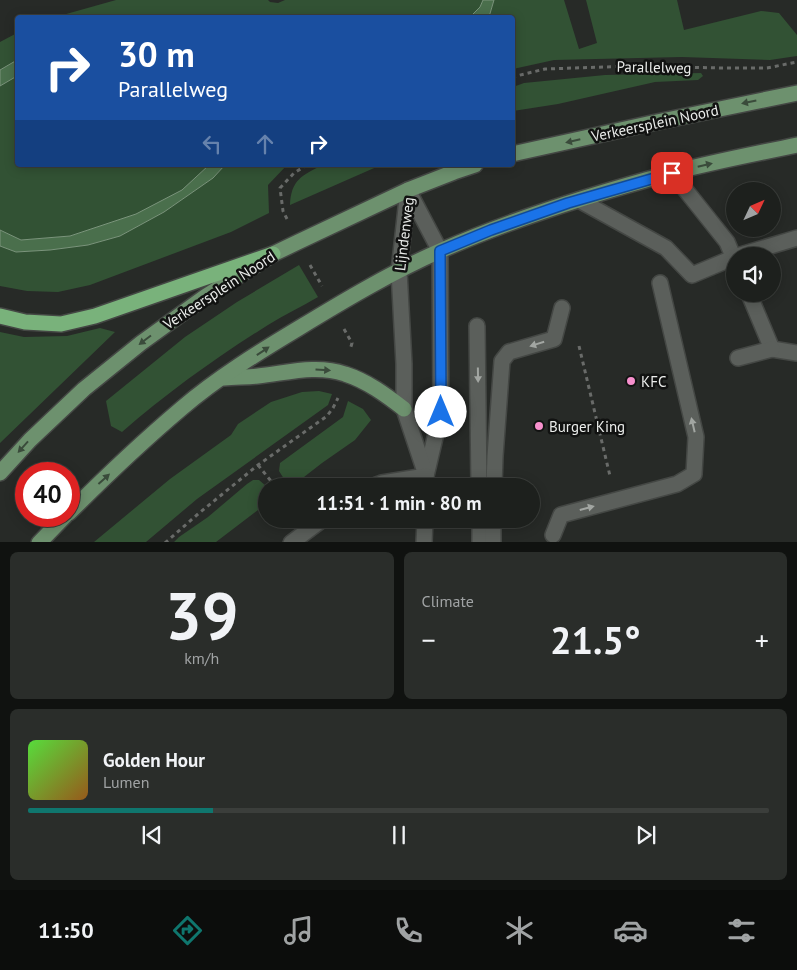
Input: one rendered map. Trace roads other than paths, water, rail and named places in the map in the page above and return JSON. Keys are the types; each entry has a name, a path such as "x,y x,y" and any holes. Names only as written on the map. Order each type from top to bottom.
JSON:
{"highway":[{"path":"0,316 25,322 61,324 95,316 273,254"}],"main road":[{"name":"Verkeersplein Noord","path":"515,153 797,92"},
{"path":"80,502 183,407 222,378 322,314 399,271 440,251 491,230 579,200 672,173 797,145"},
{"name":"Verkeersplein Noord","path":"0,473 30,440 84,389 141,343 206,296 273,254 408,190 469,167"},
{"path":"222,378 258,376 308,369 344,373 360,380 404,409"},
{"path":"39,542 55,527"}],"street":[{"path":"672,173 730,247"},
{"name":"Lijndenweg","path":"408,190 440,251 441,412 427,478"},
{"name":"Lijndenweg","path":"408,190 399,271 404,364 404,409 425,478"},
{"path":"579,200 666,248 692,275 726,262"},
{"path":"769,247 797,238"},
{"path":"554,535 561,515 677,484 694,474 696,436 660,283"},
{"path":"752,302 772,349"},
{"path":"494,478 494,456 502,361 509,352 554,339 562,308"},
{"path":"477,326 479,478"},
{"path":"738,358 772,349 797,353"},
{"path":"291,542 310,528"},
{"path":"424,542 425,528"},
{"path":"480,528 480,542"},
{"path":"493,528 493,542"}],"place":[{"name":"KFC","path":"631,381"},
{"name":"Burger King","path":"539,426"}]}
